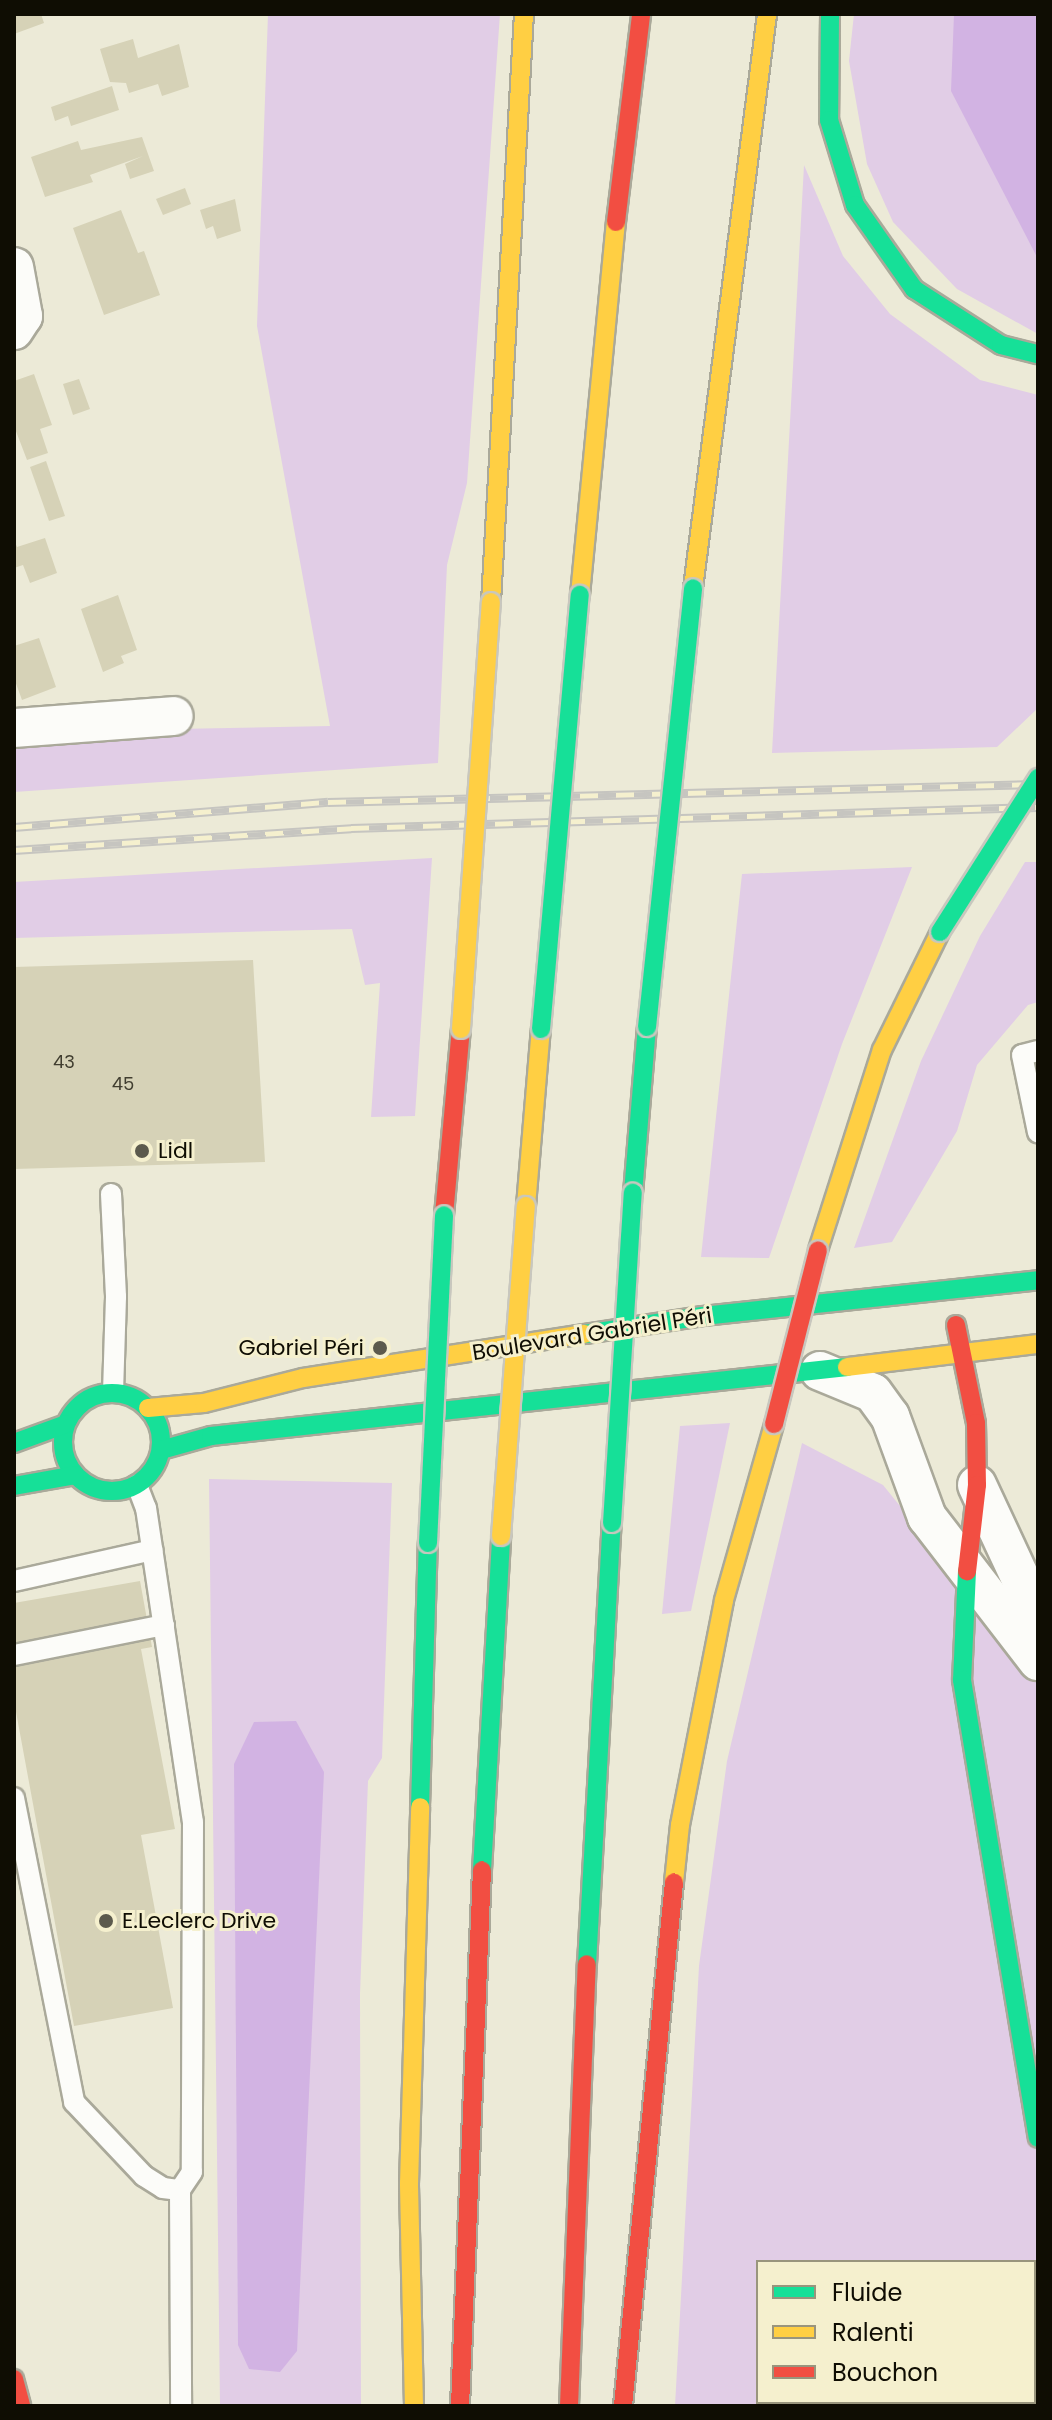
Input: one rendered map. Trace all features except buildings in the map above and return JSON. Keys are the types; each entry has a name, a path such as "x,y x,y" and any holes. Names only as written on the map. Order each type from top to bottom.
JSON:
{"main road":[{"path":"414,2406 409,2184 428,1543 444,1215 461,1029 491,602 524,14"},
{"path":"460,2406 474,2008 501,1536 598,367 641,14"},
{"path":"569,2406 577,2143 633,1193 647,1027 693,588 767,14"},
{"path":"830,14 829,120 855,205 914,289 1001,345 1038,354"},
{"path":"623,2406 680,1825 724,1600 774,1424 818,1250 882,1050 940,932 999,832 1038,778"},
{"name":"Boulevard Gabriel Péri","path":"148,1408 204,1403 303,1378 703,1316 887,1305 947,1292 1038,1280"},
{"path":"947,1292 975,1404 977,1485 967,1571 962,1680 1038,2138"},
{"path":"161,1450 211,1436 820,1371 894,1348 963,1351 1038,1344"},
{"path":"14,1443 66,1424 85,1401 113,1392 148,1408 161,1434 161,1450 156,1464 137,1485 98,1489 75,1475 64,1450 66,1424"},
{"path":"14,1486 75,1475"},
{"path":"14,2379 21,2406"}],"street":[{"path":"14,267 23,316 14,330"},
{"path":"14,728 174,716"},
{"path":"890,1416 894,1348"},
{"path":"820,1371 873,1393 890,1416 927,1517 1038,1661"},
{"path":"977,1485 1038,1616"}],"lane":[{"path":"1038,1051 1022,1055 1038,1132"},
{"path":"111,1194 116,1297 113,1392"},
{"path":"137,1485 153,1550 193,1822 192,2172 180,2190 181,2406"},
{"path":"14,1581 153,1550"},
{"path":"14,1655 165,1634"},
{"path":"14,1798 74,2102 144,2176 163,2188 180,2190"}],"shaded area":[{"path":"268,14 500,14 467,483 447,565 438,763 14,792 14,732 330,726 257,326"},
{"path":"854,14 1038,14 1038,334 957,289 893,222 867,164 849,61"},
{"path":"954,14 1038,14 1038,259 951,91"},
{"path":"804,165 843,256 890,314 980,380 1038,395 1038,708 997,747 772,753"},
{"path":"432,858 415,1116 371,1117 380,983 365,985 352,929 14,938 14,882"},
{"path":"1025,862 1038,862 1038,1002 1028,1005 977,1065 957,1131 892,1242 854,1248 921,1061 980,936"},
{"path":"912,867 842,1044 769,1258 701,1257 742,874"},
{"path":"730,1423 691,1611 662,1614 680,1426"},
{"path":"802,1443 883,1485 1032,1669 1038,1689 1038,2406 675,2406 699,1966 727,1761"},
{"path":"209,1479 392,1483 382,1758 368,1781 360,1994 361,2406 220,2406"},
{"path":"296,1721 324,1772 297,2351 280,2372 249,2369 238,2345 234,1764 254,1722"}],"railway":[{"path":"14,827 328,802 1038,784"},
{"path":"14,850 351,828 1038,807"}],"traffic: fast":[{"path":"830,14 829,120 855,205 914,289 1001,345 1038,354"},
{"path":"647,1027 693,588"},
{"path":"541,1029 580,595"},
{"path":"940,932 1038,778"},
{"path":"633,1193 647,1027"},
{"path":"612,1523 633,1193"},
{"path":"428,1543 444,1215"},
{"path":"585,1334 703,1316 1038,1280"},
{"path":"161,1450 211,1436 847,1367"},
{"path":"112,1393 131,1397 147,1407 157,1423 161,1442 157,1461 147,1477 131,1487 112,1491 93,1487 77,1477 67,1461 63,1442 67,1423 77,1407 93,1397 112,1393"},
{"path":"14,1443 66,1424"},
{"path":"14,1486 75,1475"},
{"path":"587,1964 612,1523"},
{"path":"482,1870 501,1536"},
{"path":"420,1807 428,1543"},
{"path":"967,1571 962,1680 1038,2138"}],"traffic: slow":[{"path":"491,602 524,14"},
{"path":"693,588 767,14"},
{"path":"580,595 616,222"},
{"path":"461,1029 491,602"},
{"path":"818,1250 882,1050 940,932"},
{"path":"526,1206 541,1029"},
{"path":"501,1536 526,1206"},
{"path":"148,1408 204,1403 303,1378 585,1334"},
{"path":"847,1367 1038,1344"},
{"path":"674,1882 680,1825 724,1600 774,1424"},
{"path":"414,2406 409,2184 420,1807"}],"traffic: jam":[{"path":"616,222 641,14"},
{"path":"444,1215 461,1029"},
{"path":"774,1424 818,1250"},
{"path":"956,1325 976,1423 977,1485 967,1571"},
{"path":"460,2406 482,1870"},
{"path":"623,2406 674,1882"},
{"path":"569,2406 587,1964"},
{"path":"14,2379 21,2406"}],"place":[{"name":"Lidl","path":"142,1151"},
{"name":"Gabriel Péri","path":"380,1348"},
{"name":"E.Leclerc Drive","path":"106,1921"}]}
